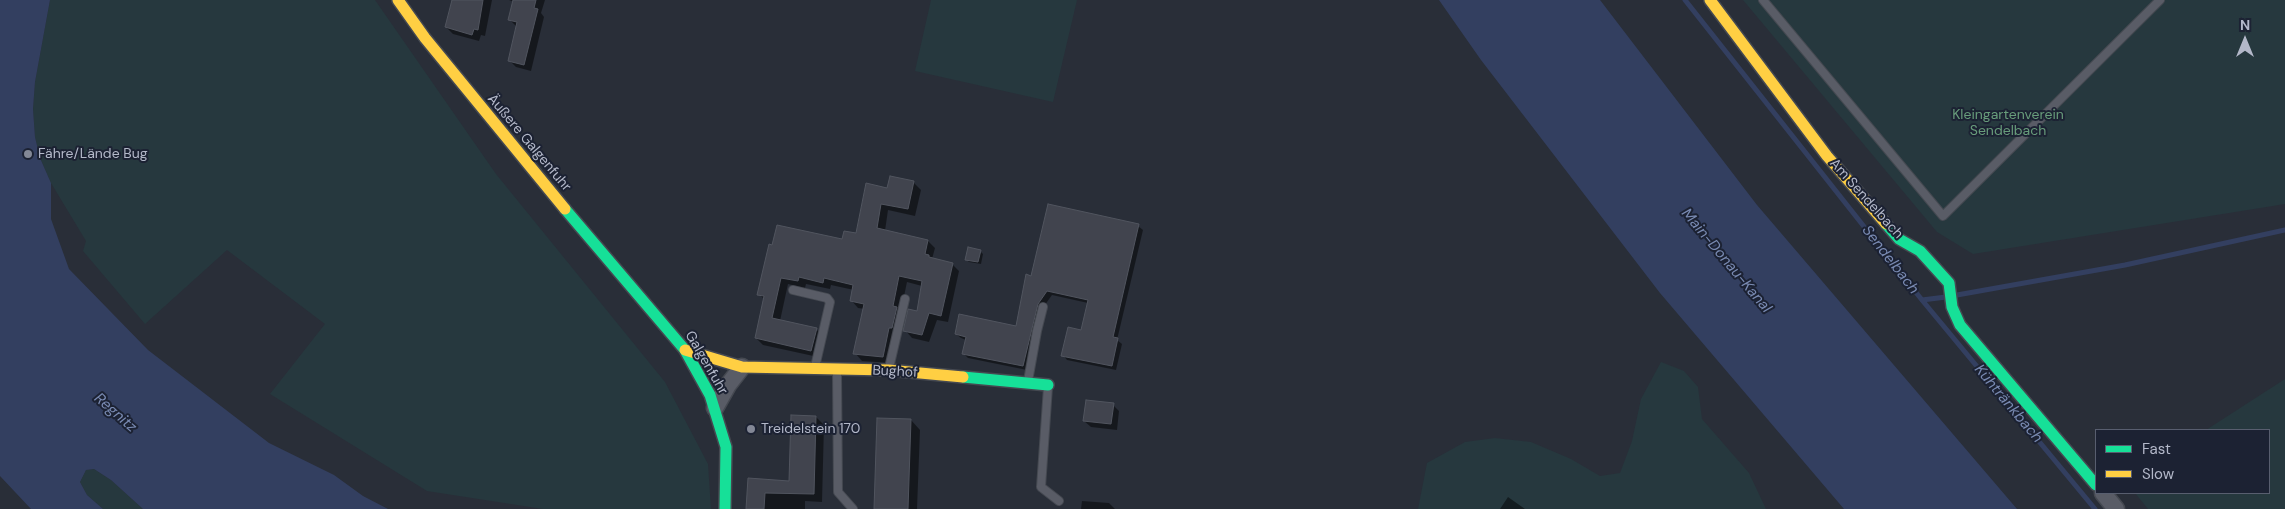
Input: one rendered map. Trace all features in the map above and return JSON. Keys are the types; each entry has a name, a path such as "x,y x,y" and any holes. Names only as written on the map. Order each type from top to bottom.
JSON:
{"street":[{"name":"Äußere Galgenfuhr","path":"398,0 425,38 542,184 644,300"},
{"name":"Am Sendelbach","path":"1710,0 1827,156 1899,239 1920,251 1949,283 1952,307 1960,325 2095,484"},
{"name":"Galgenfuhr","path":"644,300 685,350 710,395 726,447 725,509"},
{"name":"Bughof","path":"685,350 742,367 888,370 1048,385"},
{"path":"715,408 728,385 742,367"},
{"path":"2104,494 2116,509"}],"lane":[{"path":"1763,0 1943,216 2160,0"},
{"path":"792,290 827,298 830,302 815,369"},
{"path":"888,370 905,299"},
{"path":"1028,383 1043,307"},
{"path":"837,370 838,492 853,509"},
{"path":"1048,385 1041,487 1059,501"}],"green space":[{"path":"50,0 375,0 496,174 665,382 708,464 711,509 543,509 427,491 270,394 325,324 227,250 145,324 83,251 86,241 51,183 40,158 35,137 33,109 35,82"},
{"path":"931,0 1077,0 1053,102 915,71"},
{"name":"Kleingartenverein Sendelbach","path":"1743,0 2285,0 2285,204 1973,254 1937,232"},
{"path":"1661,362 1684,371 1698,387 1702,419 1749,473 1766,509 1418,509 1427,463 1465,442 1495,438 1531,442 1571,459 1600,476 1620,473 1632,441 1641,399"},
{"path":"2285,379 2285,509 2148,509 2136,494 2270,494 2270,429 2208,429"},
{"path":"94,469 111,480 143,509 103,509 87,495 80,482 86,470"}],"water":[{"name":"Regnitz","path":"0,0 50,0 35,82 33,109 35,137 40,158 51,183 51,219 69,269 148,350 269,443 334,475 363,496 388,509 143,509 111,480 94,469 86,470 80,482 87,495 103,509 31,509 0,476"},
{"name":"Main-Donau-Kanal","path":"1439,0 1600,0 1757,205 2017,509 1844,509 1660,293 1481,60"}],"building":[{"path":"452,0 483,0 478,30 474,29 472,35 445,27"},
{"path":"513,0 536,0 534,8 538,9 524,65 508,61 517,22 508,20"},
{"path":"890,176 914,181 908,209 881,204 877,228 928,240 925,254 929,255 929,257 953,263 941,316 929,313 922,335 903,331 908,309 917,311 922,281 899,276 893,306 897,307 892,328 889,328 883,357 853,354 864,304 850,301 853,285 824,278 823,283 799,277 798,281 781,278 772,318 817,328 811,351 755,338 764,296 757,295 769,244 772,245 777,225 842,239 844,231 856,233 866,183 887,188"},
{"path":"1048,204 1139,224 1113,337 1118,338 1112,366 1061,356 1068,327 1081,330 1088,300 1047,291 1038,304 1023,366 962,354 966,337 955,334 959,314 1016,326 1026,274 1031,276"},
{"path":"968,247 981,250 978,262 965,260"},
{"path":"1086,400 1114,403 1111,424 1083,421"},
{"path":"791,415 816,416 814,494 765,493 764,509 746,509 748,478 789,481"},
{"path":"877,418 911,419 908,509 874,509"}],"waterway":[{"name":"Sendelbach","path":"1685,0 1922,300 2095,509"},
{"name":"Sendelbach","path":"1957,295 2125,265 2285,230"},
{"name":"Sendelbach","path":"1922,300 1946,297"}],"traffic: fast":[{"path":"565,209 685,350 710,395 726,447 725,509"},
{"path":"1886,224 1899,239 1920,251 1949,283 1952,307 1960,325 2095,484"},
{"path":"963,377 1048,385"}],"traffic: slow":[{"path":"398,0 425,38 565,209"},
{"path":"1710,0 1827,156 1886,224"},
{"path":"685,350 742,367 888,370 963,377"}],"place":[{"name":"Fähre/Lände Bug","path":"28,154"},
{"name":"Treidelstein 170","path":"751,429"}],"water label":[{"name":"Kühtränkbach","path":"2008,404"}]}
